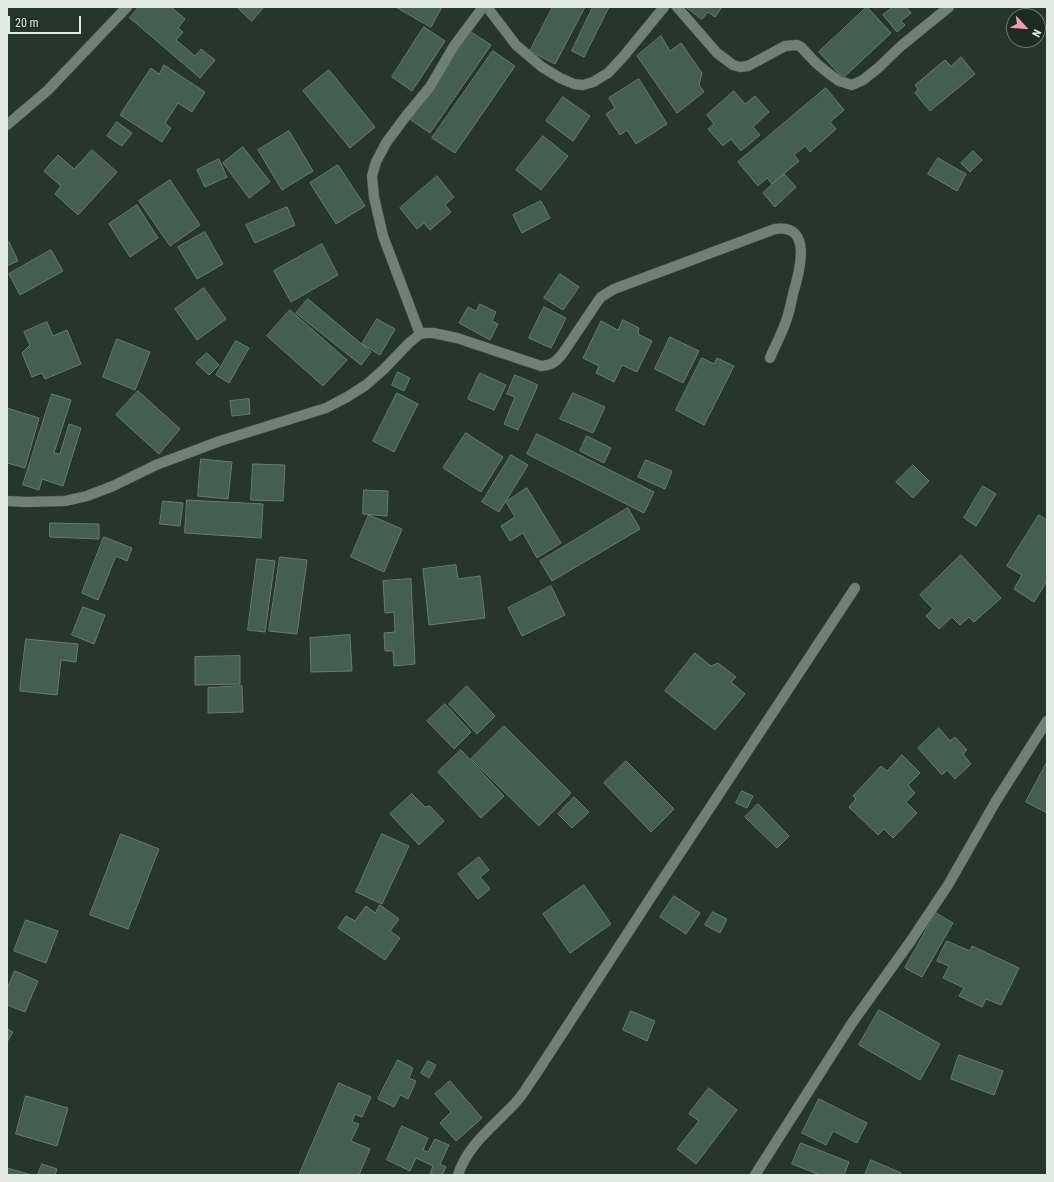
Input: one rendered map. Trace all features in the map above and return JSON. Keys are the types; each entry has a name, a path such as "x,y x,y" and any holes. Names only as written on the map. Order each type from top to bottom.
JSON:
{"street":[{"path":"7,125 48,90 127,7"},
{"path":"420,334 383,236 374,197 372,176 376,162 386,144 406,116 430,87 454,46 483,7"},
{"path":"487,7 516,45 542,66 560,78 574,84 583,85 608,73 664,7"},
{"path":"677,7 717,54 733,65 740,67 748,66 785,46 797,45 801,47 816,64 828,73 839,81 852,85 863,80 878,68 901,46 949,7"},
{"path":"7,501 65,501 87,496 113,486 156,465 220,441 326,408 366,385 420,334 428,332 444,335 541,366 550,365 557,361 564,353 601,297 614,289 775,229 784,228 794,233 797,237 800,243 801,256 799,274 786,322 770,358"},
{"path":"458,1175 460,1167 468,1152 517,1100 534,1077 855,588"},
{"path":"755,1175 852,1023 910,942 948,885 996,801 1047,721"}],"building":[{"path":"139,7 171,7 185,19 178,28 183,32 176,40 195,56 201,49 215,60 200,78 130,18"},
{"path":"237,7 264,7 252,21"},
{"path":"396,7 442,7 431,27"},
{"path":"553,7 585,7 555,64 530,51"},
{"path":"593,7 609,7 584,57 572,51"},
{"path":"686,7 722,7 715,17 708,12 702,19"},
{"path":"867,7 891,33 843,78 819,52"},
{"path":"893,7 906,7 911,13 901,21 905,25 897,32 883,15"},
{"path":"424,27 445,41 412,91 392,77"},
{"path":"471,32 491,45 430,133 411,120"},
{"path":"661,36 670,51 681,43 702,73 699,85 704,92 677,113 637,56"},
{"path":"493,51 515,66 455,153 432,138"},
{"path":"961,57 975,74 930,111 915,93 918,89 915,85 945,60 951,66"},
{"path":"164,65 205,92 192,112 178,103 165,123 171,128 162,142 120,115 151,68 159,74"},
{"path":"329,70 375,127 350,148 303,91"},
{"path":"639,79 667,124 636,144 627,130 620,135 606,114 615,108 609,98"},
{"path":"826,88 844,110 830,122 836,129 810,152 805,146 794,155 799,161 772,184 767,178 758,186 738,162"},
{"path":"734,91 745,104 755,96 769,112 753,127 760,135 741,151 731,139 723,146 708,129 714,124 707,115"},
{"path":"563,97 590,116 573,141 546,121"},
{"path":"117,122 132,133 122,146 107,136"},
{"path":"289,131 313,171 282,190 258,150"},
{"path":"543,136 568,156 541,190 516,170"},
{"path":"243,147 270,182 249,198 223,163"},
{"path":"92,150 117,172 78,215 55,194 61,186 44,171 58,155 74,169"},
{"path":"973,151 982,160 970,172 961,163"},
{"path":"938,158 966,174 957,191 928,174"},
{"path":"219,159 227,177 205,187 197,170"},
{"path":"338,165 365,206 336,224 310,183"},
{"path":"784,174 796,187 775,207 763,193"},
{"path":"437,176 454,197 445,205 451,212 430,230 424,223 417,229 400,208"},
{"path":"170,180 200,225 170,246 139,201"},
{"path":"541,201 550,218 522,233 513,215"},
{"path":"137,205 158,238 130,257 109,224"},
{"path":"287,207 295,225 255,243 246,225"},
{"path":"205,232 223,264 197,279 178,247"},
{"path":"9,242 18,261 7,266 7,243"},
{"path":"322,244 338,275 291,302 274,271"},
{"path":"51,250 63,271 20,295 9,274"},
{"path":"560,274 579,287 563,310 544,298"},
{"path":"204,288 226,319 197,340 175,309"},
{"path":"308,299 371,352 361,365 296,313"},
{"path":"480,304 496,312 492,321 498,324 490,340 459,323 468,307 476,311"},
{"path":"544,307 566,318 551,348 529,338"},
{"path":"290,310 347,360 323,386 267,336"},
{"path":"377,319 395,329 380,355 362,344"},
{"path":"623,320 639,328 638,334 652,341 637,372 622,365 614,382 596,373 599,366 583,358 601,321 618,330"},
{"path":"47,322 53,336 67,330 81,364 45,379 42,373 32,377 22,353 30,345 24,332"},
{"path":"670,337 699,351 683,383 655,369"},
{"path":"117,339 150,352 135,390 103,377"},
{"path":"236,341 249,348 229,383 216,375"},
{"path":"207,353 219,365 209,375 196,363"},
{"path":"702,358 714,364 717,358 734,366 704,425 676,410"},
{"path":"398,372 410,378 404,391 392,385"},
{"path":"480,373 506,385 494,410 468,399"},
{"path":"515,375 538,385 518,430 504,424 515,397 507,394"},
{"path":"138,391 180,429 159,454 116,415"},
{"path":"397,393 418,404 394,452 373,441"},
{"path":"573,393 605,407 593,433 560,419"},
{"path":"52,394 71,400 54,453 60,454 69,424 81,428 63,486 42,479 39,490 23,485"},
{"path":"249,399 250,414 232,416 230,401"},
{"path":"7,408 39,418 25,468 7,463"},
{"path":"466,433 503,457 481,492 443,468"},
{"path":"537,434 654,492 644,513 527,454"},
{"path":"587,436 611,448 604,463 580,451"},
{"path":"511,455 528,465 499,512 482,502"},
{"path":"201,459 232,462 228,499 198,496"},
{"path":"646,460 672,471 665,489 638,477"},
{"path":"253,464 285,465 283,501 251,500"},
{"path":"913,465 929,481 913,498 896,482"},
{"path":"983,486 996,494 976,526 964,518"},
{"path":"527,488 561,543 537,558 523,533 510,541 501,526 515,517 506,502"},
{"path":"364,490 388,491 387,516 363,514"},
{"path":"187,500 263,504 261,538 185,533"},
{"path":"163,501 183,503 180,526 160,524"},
{"path":"628,508 640,529 552,581 540,561"},
{"path":"369,515 402,529 384,572 351,557"},
{"path":"1039,515 1047,520 1047,581 1034,602 1014,589 1022,575 1007,566"},
{"path":"50,523 99,524 99,539 50,537"},
{"path":"104,537 132,548 127,561 116,556 98,600 82,593"},
{"path":"961,555 1001,598 974,622 969,617 960,625 952,617 939,629 926,616 933,609 920,595"},
{"path":"280,557 307,560 297,634 269,631"},
{"path":"257,559 275,561 265,632 248,630"},
{"path":"456,565 458,579 480,576 485,618 429,625 423,569"},
{"path":"411,579 415,664 394,666 393,651 385,651 384,633 395,632 394,612 385,613 383,581"},
{"path":"551,586 565,615 522,636 508,608"},
{"path":"83,607 105,615 94,644 72,635"},
{"path":"350,635 352,671 311,672 310,638"},
{"path":"26,639 78,644 76,662 61,660 57,695 20,691"},
{"path":"695,653 711,666 718,663 736,677 731,682 745,694 715,730 665,691"},
{"path":"240,656 240,684 195,685 195,657"},
{"path":"242,686 243,712 208,713 208,688"},
{"path":"467,686 495,716 477,734 449,704"},
{"path":"445,704 471,732 454,749 427,721"},
{"path":"504,726 571,793 539,826 471,759"},
{"path":"939,728 950,741 955,737 967,750 963,754 971,764 955,779 947,770 942,775 918,748"},
{"path":"461,750 504,796 481,818 438,772"},
{"path":"902,755 920,773 908,785 915,793 906,802 917,813 893,838 884,829 878,835 849,807 856,799 853,796 881,766 887,771"},
{"path":"626,761 674,809 651,832 604,783"},
{"path":"1047,762 1047,813 1026,802"},
{"path":"742,791 753,796 747,808 736,803"},
{"path":"412,794 425,807 430,806 444,821 419,845 390,814"},
{"path":"574,797 589,812 572,828 558,814"},
{"path":"758,804 789,836 777,848 745,817"},
{"path":"121,834 159,849 128,929 90,915"},
{"path":"382,834 409,846 382,904 356,892"},
{"path":"479,857 489,870 480,877 490,889 478,899 458,874"},
{"path":"584,885 611,924 570,953 543,914"},
{"path":"674,896 700,913 686,934 660,917"},
{"path":"380,905 399,919 390,931 400,938 385,960 338,928 346,916 355,921 366,906 375,913"},
{"path":"713,912 727,919 720,933 705,925"},
{"path":"936,913 953,923 922,977 905,968"},
{"path":"26,920 58,931 46,963 14,951"},
{"path":"947,941 970,951 972,946 1019,968 1001,1005 986,999 982,1007 959,996 964,988 943,978 949,966 937,961"},
{"path":"15,971 38,981 25,1012 7,1005 7,989"},
{"path":"879,1010 940,1044 920,1080 859,1045"},
{"path":"631,1011 655,1021 647,1041 623,1030"},
{"path":"7,1029 13,1032 7,1042"},
{"path":"959,1055 1003,1071 994,1095 951,1079"},
{"path":"398,1060 413,1068 409,1078 416,1081 408,1099 400,1095 394,1107 378,1099"},
{"path":"428,1061 436,1065 429,1078 421,1073"},
{"path":"450,1081 482,1118 456,1141 440,1123 451,1112 435,1094"},
{"path":"339,1083 371,1097 362,1117 355,1114 352,1122 359,1124 351,1141 370,1149 359,1175 299,1175"},
{"path":"709,1088 737,1110 696,1164 677,1149 699,1121 689,1114"},
{"path":"26,1096 68,1108 57,1146 16,1134"},
{"path":"819,1099 867,1123 857,1143 833,1131 826,1145 802,1133"},
{"path":"402,1126 428,1138 423,1150 428,1152 435,1139 449,1145 440,1164 446,1167 442,1175 430,1174 433,1166 416,1158 410,1171 387,1160"},
{"path":"801,1143 849,1162 844,1175 820,1175 792,1164"},
{"path":"871,1160 901,1173 900,1175 865,1175"},
{"path":"42,1164 57,1169 55,1175 38,1175"},
{"path":"7,1168 32,1175 7,1175"}]}
